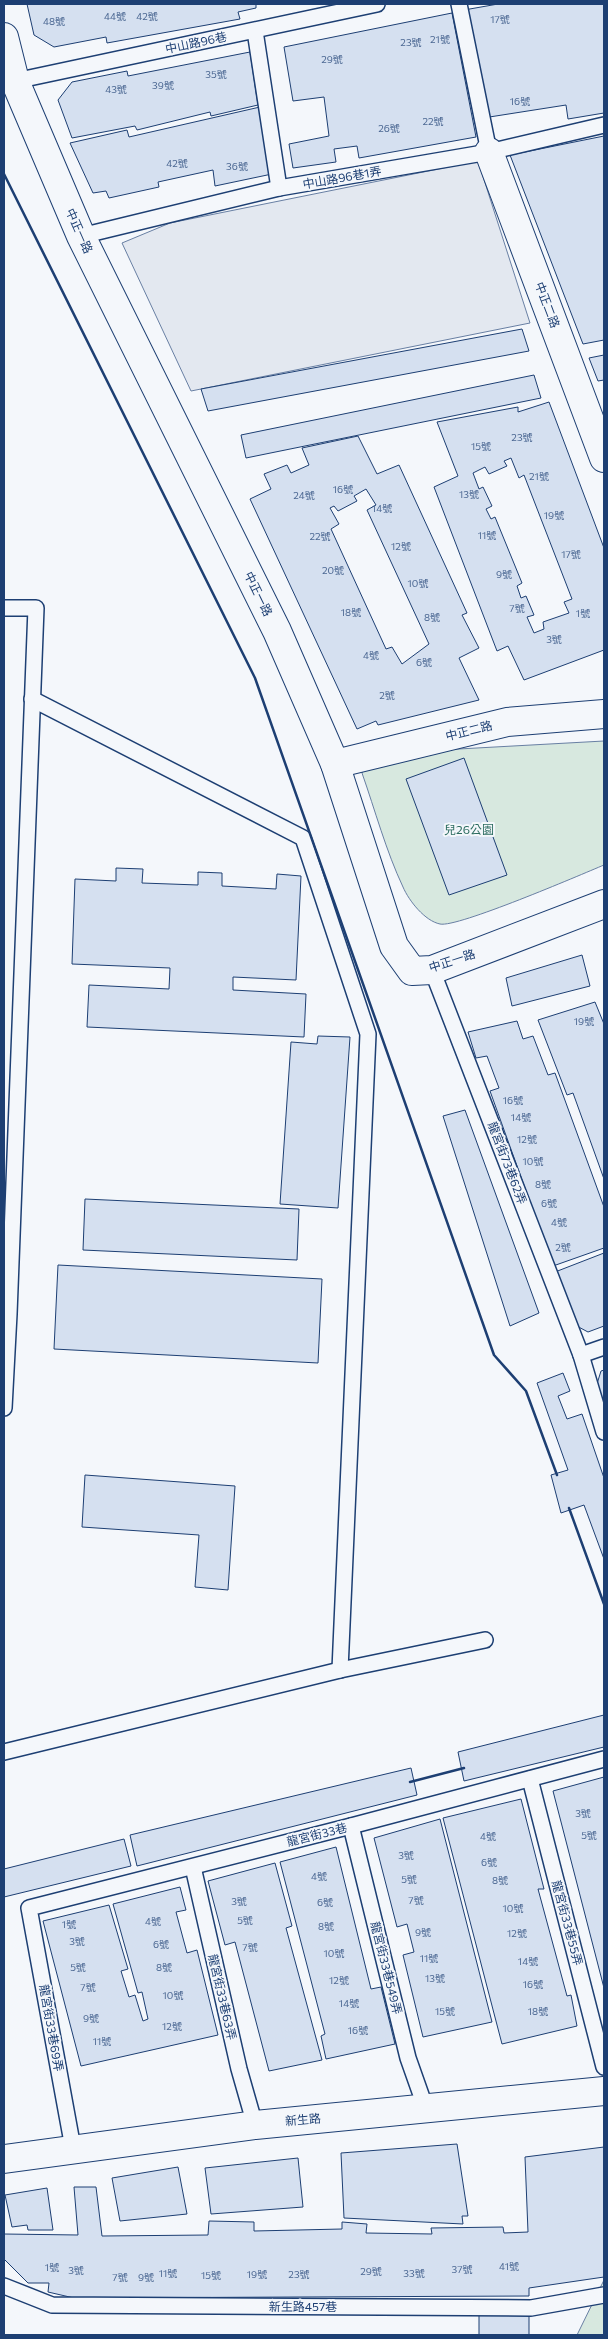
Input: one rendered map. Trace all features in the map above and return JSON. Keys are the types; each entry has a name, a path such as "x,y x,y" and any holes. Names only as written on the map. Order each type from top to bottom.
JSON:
{"street":[{"name":"中正一路","path":"4,37 15,81 81,236 277,631 336,764 394,946 412,971 432,970 604,904"},
{"name":"中正二路","path":"490,152 604,458"},
{"name":"中正二路","path":"336,764 507,722 604,714"},
{"name":"新生路","path":"4,2159 73,2148 254,2125 604,2091"}],"lane":[{"name":"中山路96巷","path":"15,81 377,4"},
{"path":"460,4 490,152"},
{"path":"255,31 279,188"},
{"name":"中山路96巷1弄","path":"81,236 279,188 490,152 604,125"},
{"path":"4,608 36,608 6,1314 4,1408"},
{"path":"32,699 303,838 368,1034 340,1670"},
{"name":"龍宮街73巷62弄","path":"432,970 581,1355 604,1432"},
{"path":"581,1355 604,1347"},
{"path":"4,1752 340,1670 485,1640"},
{"name":"龍宮街33巷","path":"29,1908 604,1759"},
{"name":"龍宮街33巷55弄","path":"530,1779 604,2067"},
{"name":"龍宮街33巷549弄","path":"351,1826 408,2058 426,2109"},
{"name":"龍宮街33巷63弄","path":"193,1867 239,2069 254,2125"},
{"name":"龍宮街33巷69弄","path":"29,1908 73,2148"},
{"name":"新生路457巷","path":"4,2286 52,2305 531,2308 604,2295"}],"green space":[{"name":"兒26公園","path":"604,741 604,865 493,910 451,923 440,924 434,922 418,910 403,887 391,859 362,773 368,760 386,753"},
{"path":"604,2280 604,2335 577,2335"}],"shaded area":[{"path":"478,161 530,323 191,391 122,243 170,223"}],"building":[{"path":"27,4 256,4 256,8 238,12 240,19 107,43 106,37 54,47 34,35"},
{"path":"498,4 604,4 604,113 568,119 566,105 483,118 464,10"},
{"path":"452,13 476,137 359,158 357,146 334,149 336,162 293,168 289,144 329,136 324,97 293,101 284,47"},
{"path":"250,52 258,105 211,116 210,112 137,130 135,126 72,138 58,100 72,82 127,71 128,76"},
{"path":"260,107 272,174 215,186 213,170 158,182 159,187 109,198 106,191 93,193 70,143 127,130 129,137"},
{"path":"604,136 604,340 583,344 510,155"},
{"path":"522,329 529,351 208,411 201,389"},
{"path":"604,355 604,380 598,381 589,358"},
{"path":"534,375 541,398 246,458 241,435"},
{"path":"549,402 604,548 604,650 524,680 508,646 497,651 434,487 458,476 437,422 518,407 518,412","holes":["511,458 519,478 524,475 572,599 564,602 569,613 543,622 544,629 534,633 527,617 534,615 526,596 521,598 517,586 522,583 495,517 491,519 486,509 492,506 483,487 479,489 473,473 485,467 489,474 507,466 504,461"]},
{"path":"358,436 377,474 399,465 467,613 462,615 479,648 459,658 479,700 378,725 376,721 357,729 250,499 271,489 264,474 287,465 291,473 309,465 302,448","holes":["366,489 376,505 367,510 429,644 402,664 392,647 386,649 331,529 339,524 330,508 334,506 338,511 357,501 354,496"]},
{"path":"464,758 507,875 449,895 406,779"},
{"path":"116,868 143,869 142,883 198,885 198,872 222,873 222,886 276,889 277,874 301,876 296,980 233,977 233,990 306,994 304,1037 87,1027 89,985 169,989 170,968 72,964 75,879 116,881"},
{"path":"582,955 590,986 512,1006 506,978"},
{"path":"595,1002 604,1024 604,1179 573,1093 567,1095 538,1020"},
{"path":"517,1021 523,1039 533,1036 548,1075 555,1073 604,1207 604,1248 553,1266 490,1091 499,1088 487,1056 476,1058 468,1032"},
{"path":"318,1036 350,1037 338,1208 280,1204 291,1042 317,1044"},
{"path":"465,1110 539,1313 510,1326 443,1116"},
{"path":"85,1199 299,1209 297,1260 83,1250"},
{"path":"604,1253 604,1326 588,1332 573,1324 555,1272"},
{"path":"58,1265 322,1279 318,1363 54,1349"},
{"path":"604,1370 604,1406 596,1387 601,1371"},
{"path":"563,1373 570,1391 558,1396 567,1419 582,1414 604,1478 604,1559 584,1505 561,1513 551,1475 568,1470 537,1383"},
{"path":"85,1475 235,1486 228,1590 195,1587 199,1535 82,1527"},
{"path":"604,1715 604,1747 464,1781 458,1752"},
{"path":"411,1768 417,1795 137,1866 130,1835"},
{"path":"604,1777 604,1988 553,1791"},
{"path":"521,1799 544,1889 538,1889 567,1996 571,1995 577,2026 502,2044 443,1818"},
{"path":"440,1819 492,2022 423,2037 403,1955 414,1952 407,1924 397,1927 374,1838"},
{"path":"124,1839 131,1866 4,1897 4,1869"},
{"path":"336,1847 371,1989 381,1987 395,2044 326,2059 321,2036 325,2034 280,1862"},
{"path":"275,1863 292,1926 286,1928 322,2060 269,2071 235,1942 225,1945 208,1881"},
{"path":"180,1887 186,1910 176,1912 187,1953 197,1950 218,2035 81,2066 43,1921 109,1905 128,1969 121,1971 129,1997 135,1995 143,2021 148,2019 142,1992 138,1993 113,1904"},
{"path":"457,2144 468,2216 462,2216 463,2224 344,2218 341,2153"},
{"path":"604,2147 604,2277 529,2288 529,2296 74,2298 48,2292 49,2283 28,2283 4,2259 4,2234 78,2235 74,2187 96,2187 102,2236 208,2235 209,2221 254,2222 254,2231 342,2229 342,2222 367,2224 366,2233 432,2234 431,2228 503,2227 504,2233 528,2232 525,2157"},
{"path":"298,2158 303,2207 211,2214 205,2168"},
{"path":"178,2167 187,2214 120,2221 112,2178"},
{"path":"47,2188 53,2230 28,2230 27,2225 12,2227 5,2195"},
{"path":"529,2313 529,2335 479,2335 479,2314"}],"wall":[{"path":"4,174 255,678 494,1355 526,1391 557,1475"},
{"path":"569,1508 604,1604"},
{"path":"410,1782 464,1768"}]}
